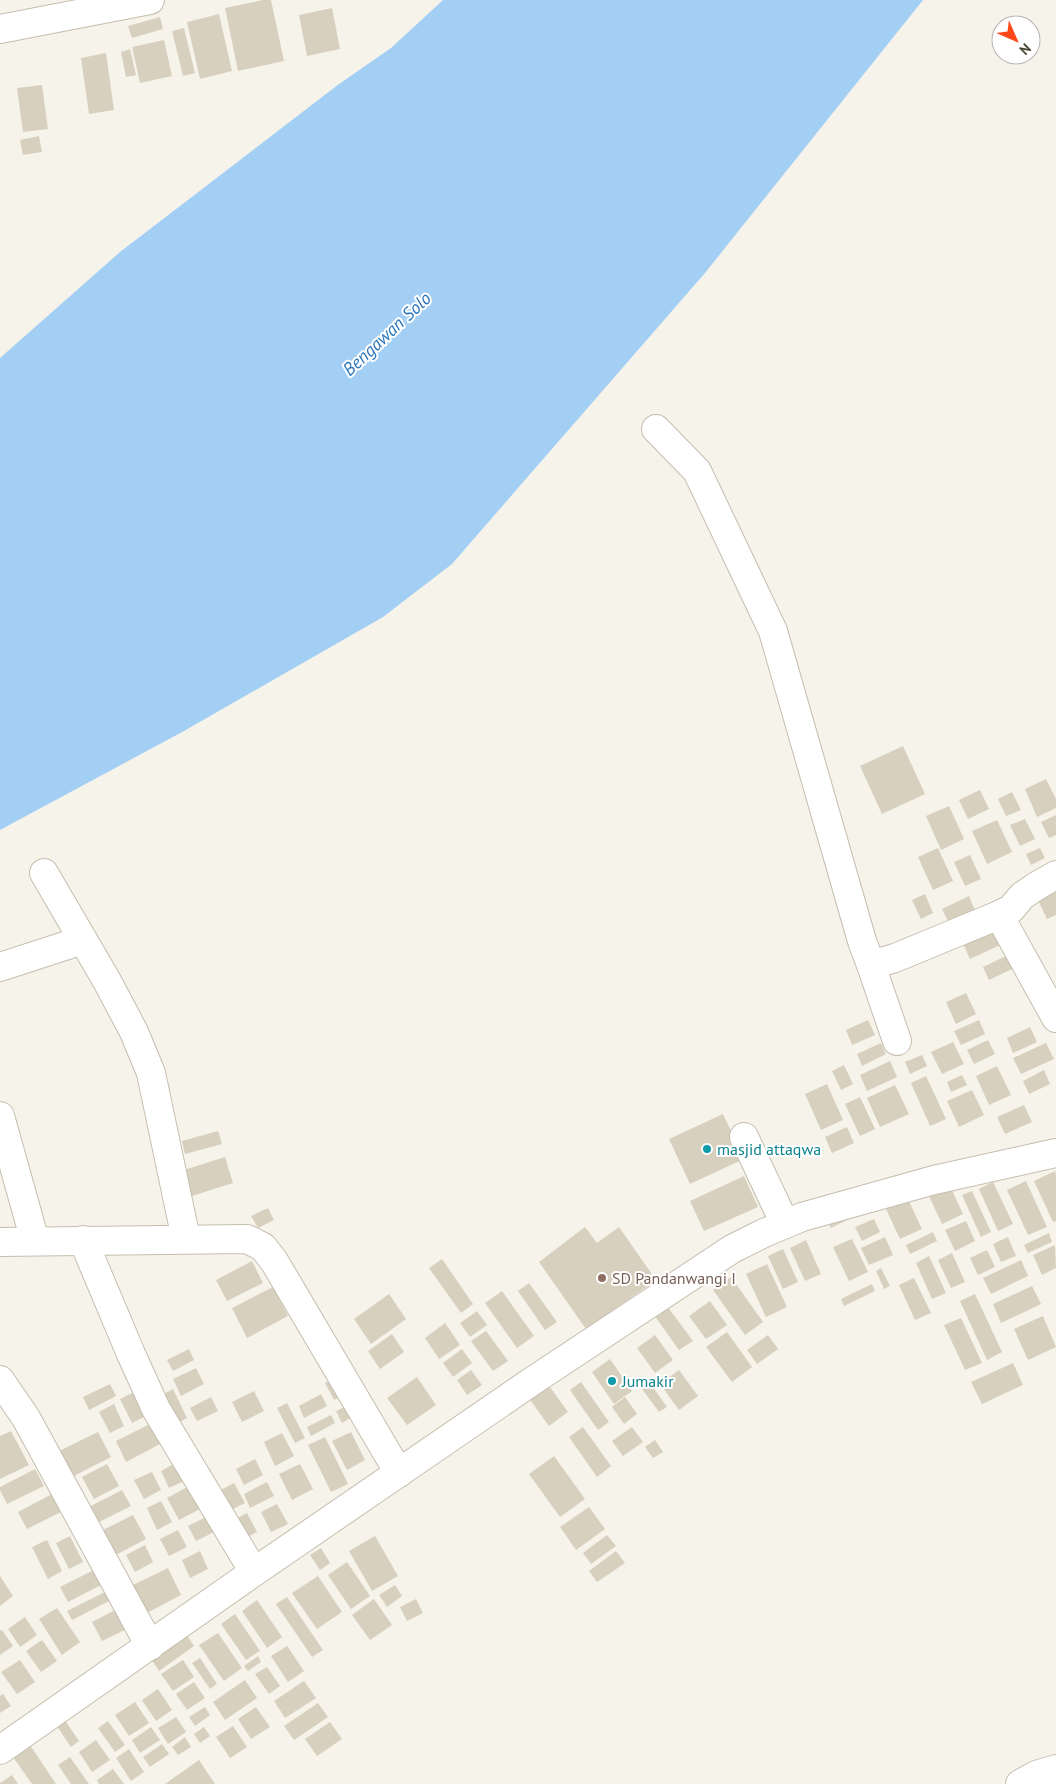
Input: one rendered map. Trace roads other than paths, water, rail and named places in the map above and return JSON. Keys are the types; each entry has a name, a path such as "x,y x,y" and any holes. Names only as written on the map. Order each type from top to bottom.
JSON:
{"street":[{"path":"0,29 150,0"},
{"path":"656,429 697,472 773,631 862,941 897,1041"},
{"path":"44,873 107,981 134,1032 151,1073 186,1239"},
{"path":"871,965 895,958 999,915 1011,909 1022,896 1056,875"},
{"path":"999,915 1056,1018"},
{"path":"0,967 83,940"},
{"path":"0,1116 35,1241"},
{"path":"744,1137 786,1224"},
{"path":"0,1750 254,1572 531,1382 732,1250 764,1233 802,1217 934,1180 1056,1153"},
{"path":"0,1242 247,1239 263,1247 274,1261 399,1473"},
{"path":"83,1240 156,1409 254,1572"},
{"path":"0,1380 26,1418 150,1646"},
{"path":"1020,1784 1036,1775 1056,1769"}],"water":[{"name":"Bengawan Solo","path":"443,0 923,0 705,273 452,564 383,617 184,731 0,830 0,358 120,252 339,84 391,48"}],"place":[{"name":"masjid attaqwa","path":"707,1149"},
{"name":"SD Pandanwangi I","path":"602,1278"},
{"name":"Jumakir","path":"612,1381"}]}
